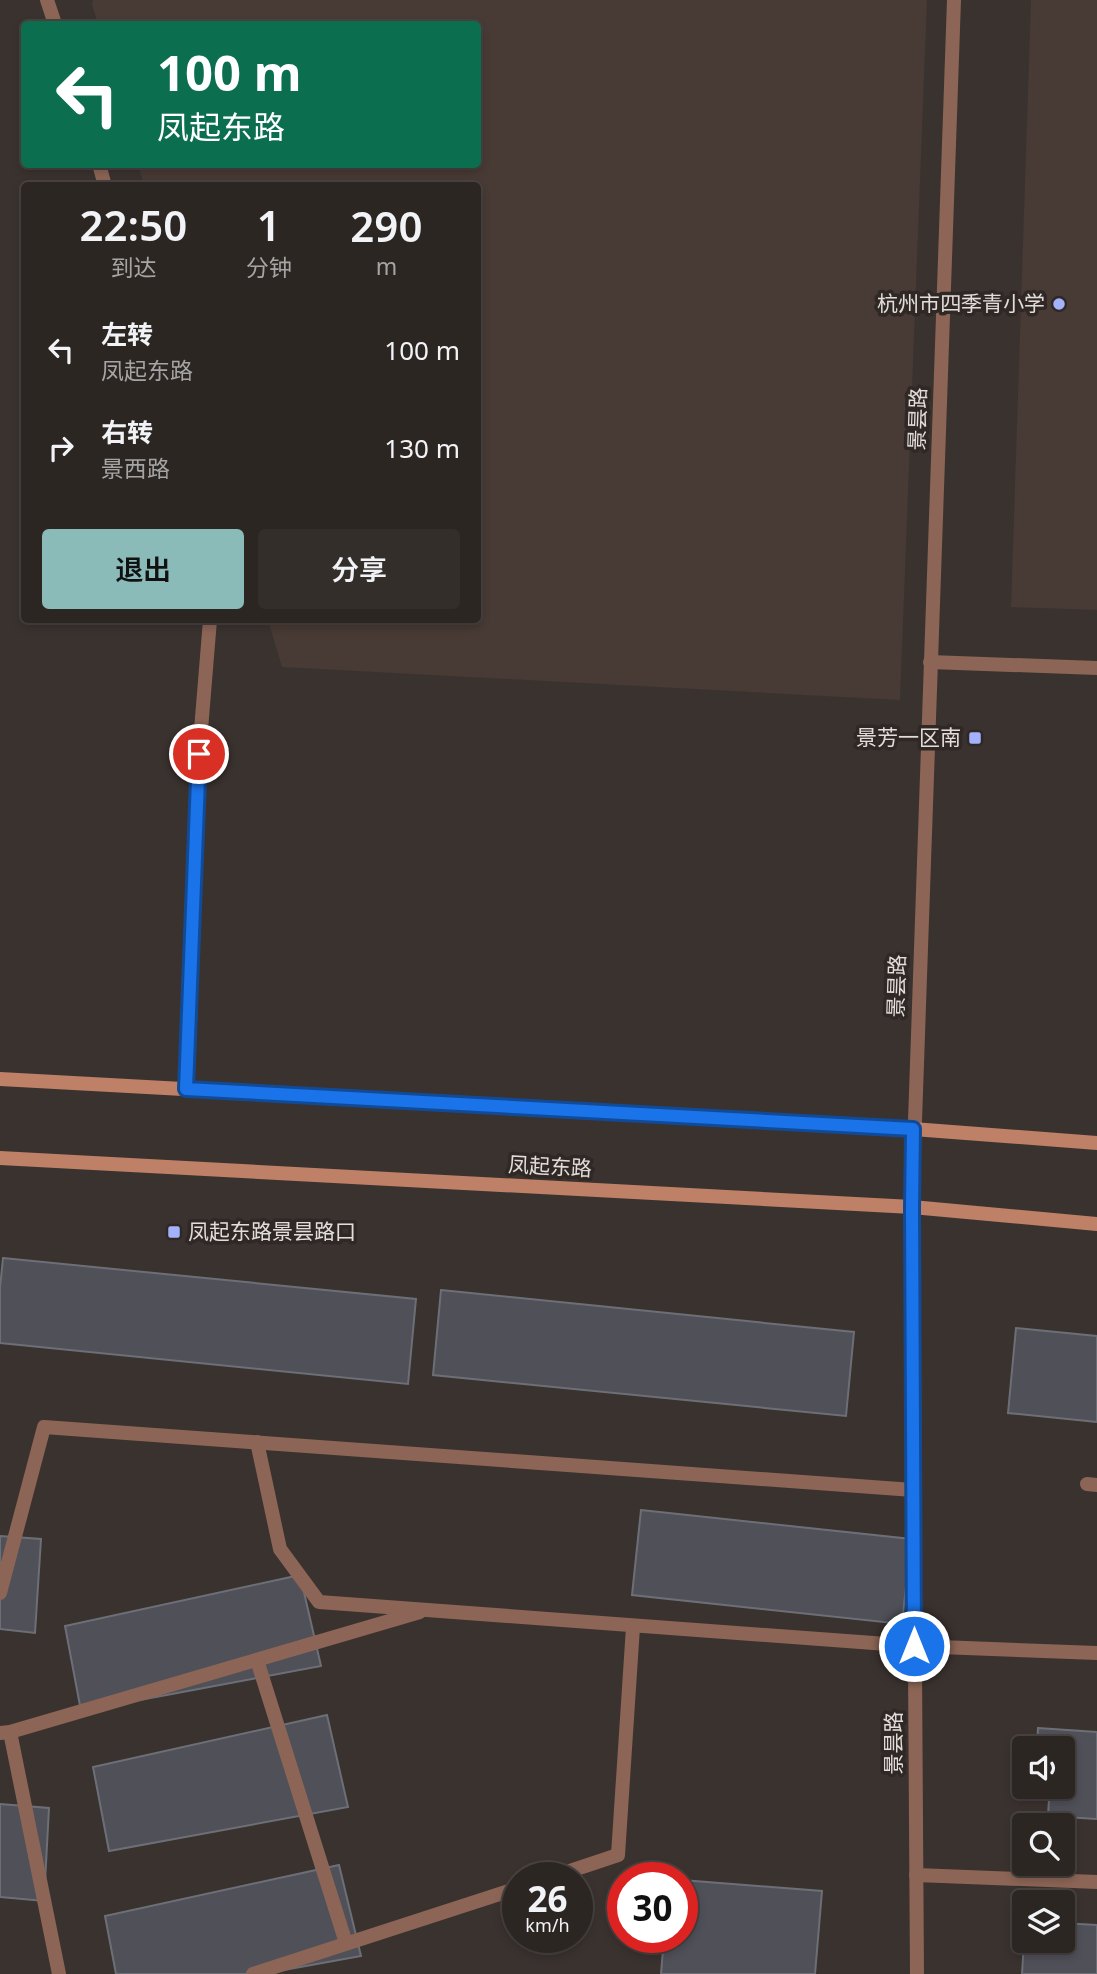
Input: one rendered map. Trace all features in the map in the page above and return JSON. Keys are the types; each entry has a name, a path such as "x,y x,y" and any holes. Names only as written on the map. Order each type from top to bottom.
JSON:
{"main road":[{"path":"0,1079 913,1129 1097,1143"},
{"name":"凤起东路","path":"0,1158 912,1208 1097,1224"}],"street":[{"path":"47,0 54,21"},
{"name":"景昙路","path":"917,1974 913,1129 954,0"},
{"path":"186,1089 199,754 210,623"},
{"path":"930,662 1097,668"},
{"path":"0,1593 44,1427 914,1490"},
{"path":"257,1442 280,1549 319,1601 633,1627 914,1646 1097,1654"},
{"path":"59,1974 5,1732 428,1610"},
{"path":"593,1864 618,1856 633,1627"},
{"path":"257,1660 346,1944"},
{"path":"916,1875 1097,1882"},
{"path":"253,1974 502,1893"}],"shaded area":[{"path":"93,0 927,0 900,700 282,667 269,623 481,623 481,182 143,182 139,168 481,168 481,21 97,21"},
{"name":"杭州市四季青小学","path":"1031,0 1097,0 1097,610 1011,607"}],"building":[{"path":"3,1258 416,1299 408,1384 0,1343"},
{"path":"441,1290 854,1332 846,1416 433,1375"},
{"path":"1016,1328 1097,1336 1097,1422 1008,1413"},
{"path":"641,1510 911,1539 902,1624 632,1595"},
{"path":"0,1536 41,1539 35,1633 0,1629"},
{"path":"300,1575 321,1666 81,1711 65,1626"},
{"path":"327,1715 348,1807 109,1851 93,1767"},
{"path":"1038,1728 1097,1732 1097,1819 1075,1818 1075,1813 1048,1813 1049,1799 1075,1799 1075,1736 1038,1736"},
{"path":"0,1804 49,1808 44,1901 0,1897"},
{"path":"339,1865 361,1956 262,1974 116,1974 105,1916"},
{"path":"698,1881 822,1891 815,1974 661,1974 663,1953 698,1953"},
{"path":"1075,1924 1097,1925 1097,1974 1022,1974 1023,1953 1075,1953"}],"place":[{"name":"杭州市四季青小学","path":"1059,304"},
{"name":"景芳一区南","path":"975,738"},
{"name":"凤起东路景昙路口","path":"174,1232"}],"route":[{"path":"199,754 186,1089 913,1129 914,1646"}]}
